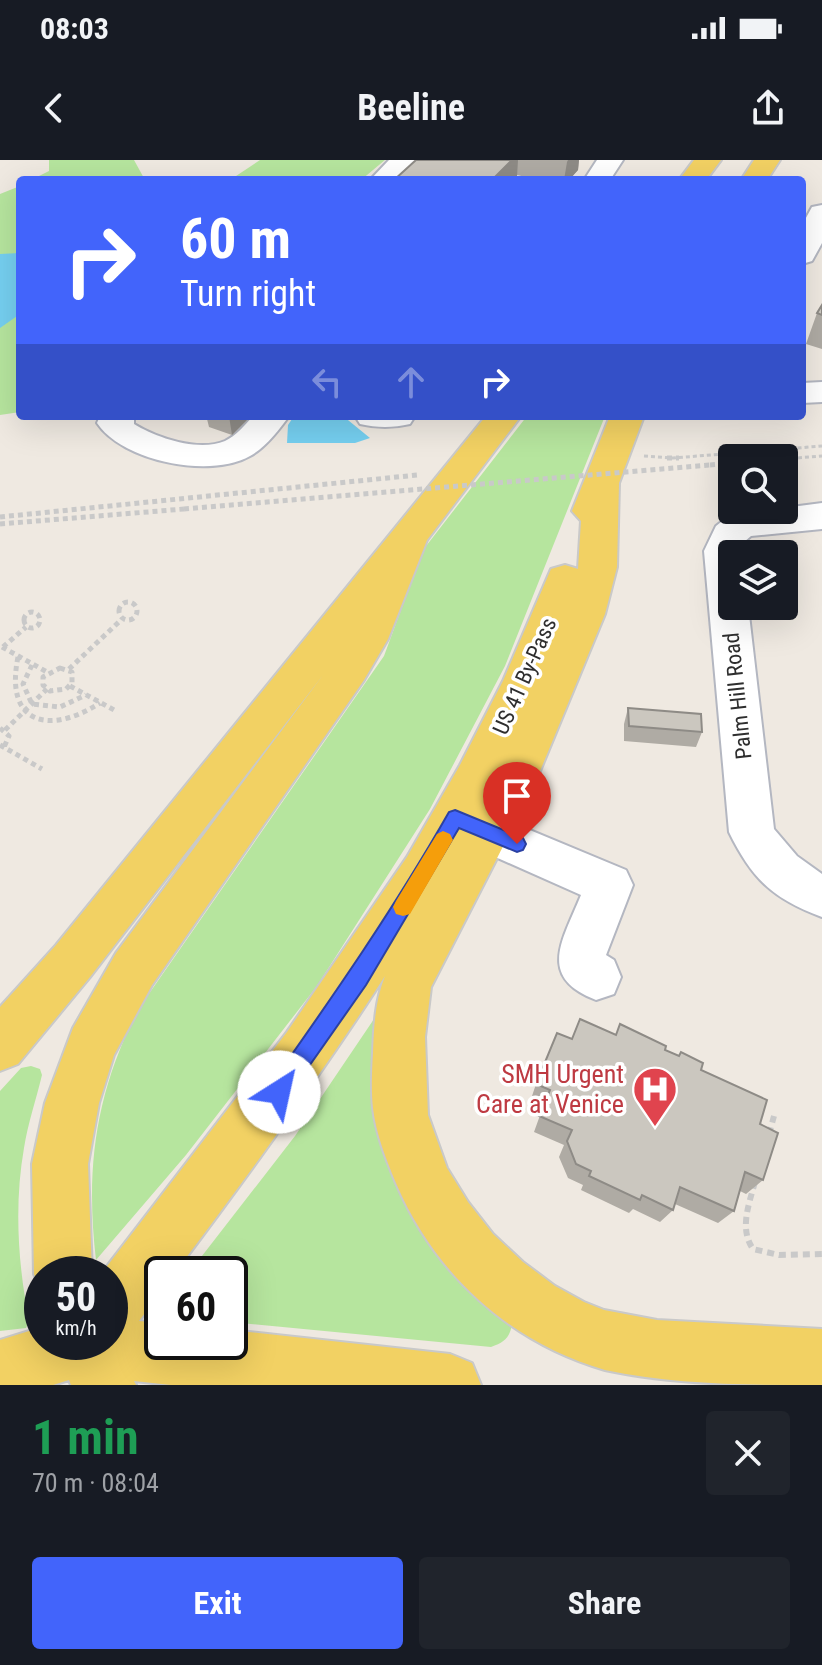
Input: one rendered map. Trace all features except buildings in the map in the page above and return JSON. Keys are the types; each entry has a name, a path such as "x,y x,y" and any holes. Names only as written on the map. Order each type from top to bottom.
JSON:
{"main road":[{"path":"695,176 708,160"},
{"path":"0,1046 73,961 501,420"},
{"path":"625,420 607,468 593,591 553,698 472,825 406,988 399,1032 401,1115 433,1198 488,1269 541,1313 569,1328 605,1340 658,1349 822,1360"},
{"path":"63,1256 60,1164 72,1103 91,1046 134,969 350,669 368,639 410,535"},
{"path":"128,1294 279,1092 423,876 472,825"},
{"path":"128,1356 450,1385"},
{"path":"0,1371 49,1360"}],"street":[{"path":"387,176 404,160"},
{"path":"806,247 822,213"},
{"path":"115,420 114,423 121,432 174,453 197,456 235,450 268,420"},
{"name":"Palm Hill Road","path":"822,516 743,524 732,530 725,539 723,551 752,832 764,855 778,869 797,884 822,896"},
{"path":"472,825 609,885 581,957 584,968 596,977"},
{"path":"0,1009 73,961"}],"path":[{"path":"607,468 673,458 822,446"},
{"path":"798,458 822,456"},
{"path":"0,524 718,464"},
{"path":"0,517 461,472"},
{"path":"69,669 74,678 70,686 60,691 47,689 42,681 47,673 60,668 69,669 122,619 136,615 137,606 129,603 120,607 117,615 122,619"},
{"path":"26,627 1,648 47,673"},
{"path":"6,671 18,657"},
{"path":"32,665 22,678 21,688 32,704 54,708 77,702 86,695"},
{"path":"70,686 116,711"},
{"path":"42,769 2,746 9,740 2,729 47,689"},
{"path":"16,714 36,723 55,724 84,715 100,703"},
{"path":"766,1143 774,1116"},
{"path":"758,1170 744,1222 744,1234 751,1249 766,1256 822,1254"}],"green space":[{"path":"49,160 134,160 143,176 39,176 49,171"},
{"path":"260,160 385,160 366,176 236,176"},
{"path":"16,188 16,413 0,415 0,194"},
{"path":"524,420 603,420 505,666 430,809 317,986 186,1155 99,1256 96,1256 92,1193 97,1130 124,1039 139,1008 384,656 423,550"},
{"path":"379,1018 512,1325 505,1339 491,1347 248,1324 248,1256 202,1256 295,1136 374,1019"},
{"path":"31,1066 40,1069 42,1075 21,1169 18,1213 24,1328 0,1331 0,1091 21,1068"}],"water":[{"path":"16,253 16,317 0,328 0,254"},
{"path":"291,420 348,420 370,438 355,443 287,443"}],"slow traffic":[{"path":"403,907 443,840"}],"place":[{"name":"SMH Urgent Care at Venice","path":"655,1128"}],"route":[{"path":"279,1092 359,978 423,876 455,818 517,844"}]}
